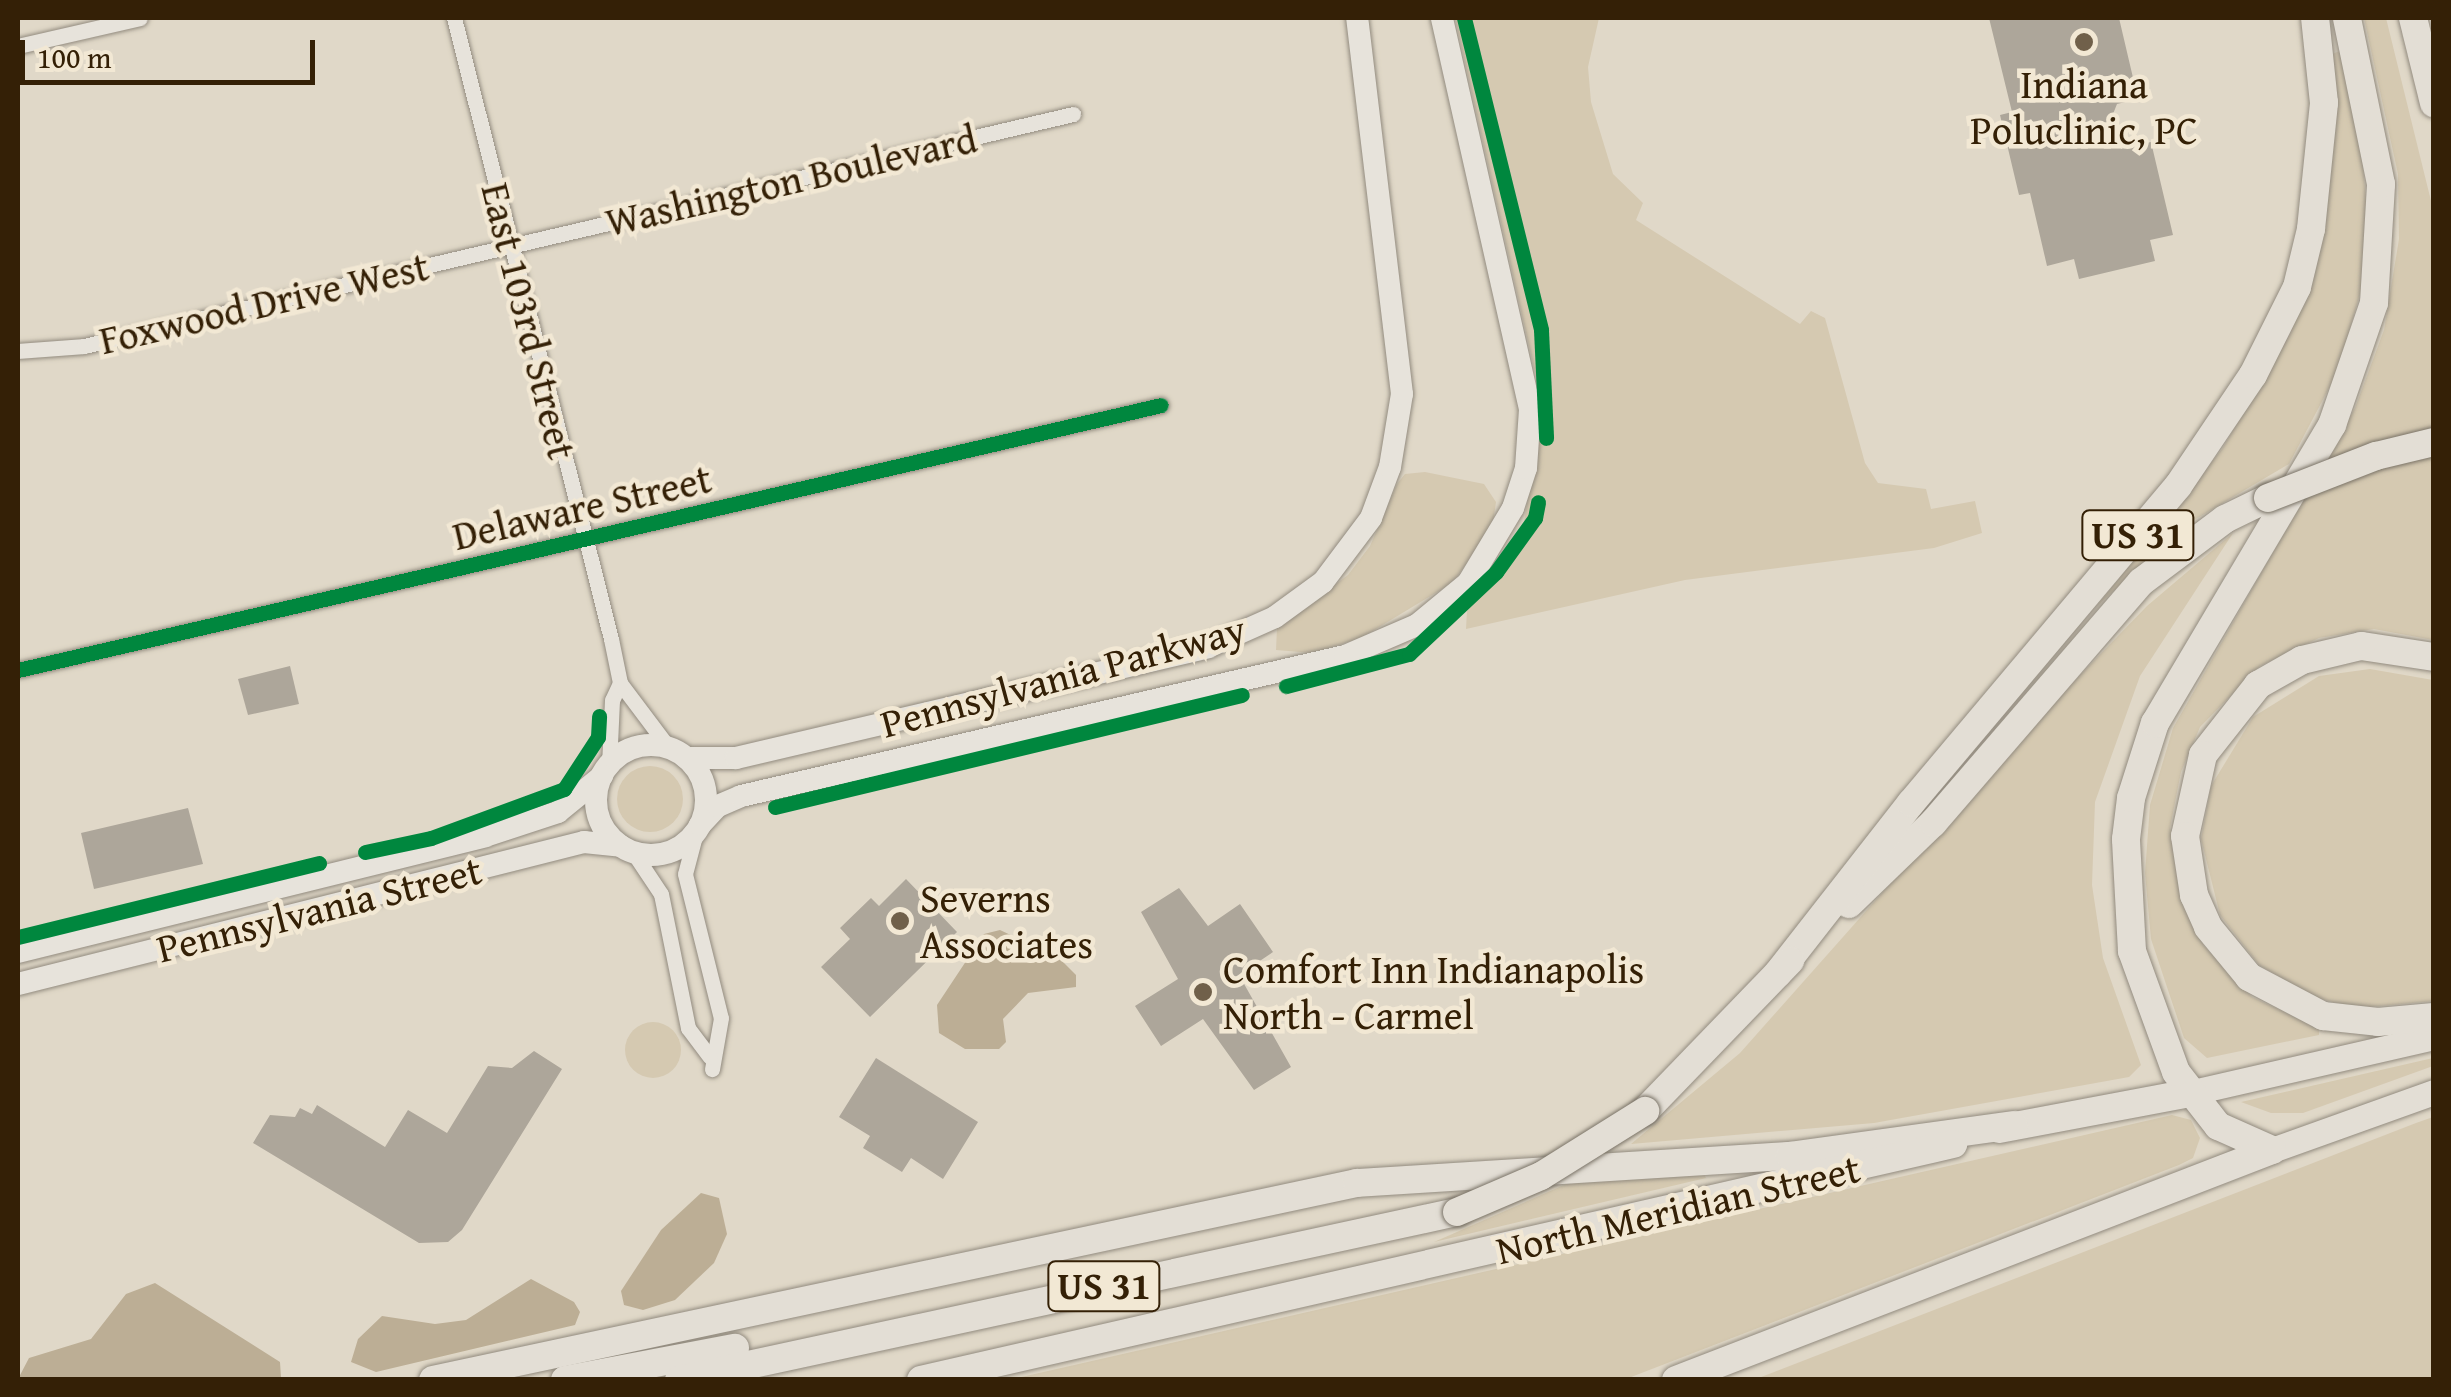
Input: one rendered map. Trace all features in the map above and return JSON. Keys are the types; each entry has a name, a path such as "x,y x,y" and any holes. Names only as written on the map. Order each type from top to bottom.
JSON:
{"highway":[{"name":"US 31","path":"679,1380 958,1314 1458,1212 1541,1176 1645,1111 1778,973 1911,802 2178,486 2253,376 2297,287 2311,230 2324,102 2315,18"},
{"path":"2272,1150 2218,1126 2188,1094 2132,951 2124,878 2131,798 2179,675 2332,425 2357,366 2374,303 2381,184 2346,18"},
{"path":"2413,18 2434,103"},
{"path":"1778,973 1934,823 2141,582 2225,519 2268,498 2376,456 2434,442"},
{"path":"2434,657 2361,646 2302,660 2258,685 2203,755 2185,836 2201,911 2250,977 2323,1016 2378,1022 2434,1017"},
{"name":"North Meridian Street","path":"921,1380 1916,1155 2014,1125 2188,1094"},
{"path":"434,1380 1357,1183 1790,1156 2014,1125"},
{"path":"1676,1380 2272,1150"},
{"path":"565,1380 958,1314"}],"main road":[{"name":"Pennsylvania Parkway","path":"678,753 726,760 1208,647 1275,617 1323,582 1371,518 1390,467 1402,394 1357,18"},
{"name":"Pennsylvania Parkway","path":"698,828 718,806 741,796 1345,656 1418,625 1468,583 1500,536 1525,474 1530,409 1442,18"},
{"path":"642,746 678,753 704,784 698,828 668,852 627,849 597,809 605,770 642,746"},
{"name":"Pennsylvania Street","path":"18,952 485,836 558,812 605,770"},
{"name":"Pennsylvania Street","path":"18,984 570,845 627,849"},
{"name":"North Meridian Street","path":"2188,1094 2434,1037"},
{"path":"2272,1150 2434,1092"}],"street":[{"path":"18,46 140,18"},
{"name":"East 103rd Street","path":"454,18 620,684 605,770"},
{"name":"Washington Boulevard","path":"509,246 1073,114"},
{"name":"Foxwood Drive West","path":"18,351 84,346 509,246"},
{"name":"Delaware Street","path":"18,670 1161,405"},
{"name":"East 103rd Street","path":"620,684 678,753"},
{"path":"627,849 661,894 688,1028 711,1063 722,1027 686,885 698,828"}],"shaded area":[{"path":"1455,18 1599,18 1588,67 1591,102 1613,174 1643,203 1636,220 1800,324 1811,311 1825,318 1865,463 1878,483 1926,489 1931,509 1975,501 1982,533 1934,548 1685,580 1466,629 1467,611 1524,522 1543,408"},
{"path":"2364,18 2386,18 2433,209 2433,640 2374,629 2319,638 2260,666 2200,727 2181,772 2170,828 2190,921 2204,946 2252,997 2319,1028 2319,1035 2207,1058 2184,1038 2151,939 2145,873 2150,805 2173,728 2355,408 2384,330 2399,239 2398,174"},
{"path":"2340,51 2362,152 2367,214 2363,283 2338,371 2289,464 2184,526 2097,606 2222,449 2291,332 2329,190 2332,54"},
{"path":"1425,472 1484,484 1496,502 1492,530 1452,583 1361,638 1312,653 1276,650 1277,628 1348,575 1370,546 1405,474"},
{"path":"2233,533 2140,676 2095,802 2092,885 2103,958 2141,1065 2129,1077 1874,1123 1631,1144 1740,1053 2024,733 2147,606"},
{"path":"2370,669 2433,680 2434,1001 2358,1008 2316,998 2259,965 2220,915 2201,839 2211,786 2253,717 2319,676"},
{"path":"650,766 674,775 683,799 674,823 650,832 626,823 617,799 626,775"},
{"path":"1000,930 1058,957 1076,975 1076,987 1028,993 1003,1019 1006,1042 999,1049 965,1049 939,1033 937,1005 984,934"},
{"path":"653,1022 672,1031 681,1050 672,1069 653,1078 634,1069 625,1050 634,1031"},
{"path":"2433,1058 2433,1066 2303,1113 2271,1113 2241,1102"},
{"path":"2172,1115 2191,1120 2200,1138 2193,1158 2179,1165 1626,1379 1013,1379"},
{"path":"2433,1117 2433,1379 1756,1379 2416,1123"},
{"path":"1704,1174 1706,1178 1434,1242 1573,1181"},
{"path":"701,1193 719,1198 727,1234 714,1263 675,1300 643,1310 624,1305 621,1291 661,1230"},
{"path":"531,1279 574,1302 580,1312 575,1325 376,1372 351,1362 358,1339 382,1316 435,1324 466,1320"},
{"path":"155,1283 280,1362 281,1378 18,1379 29,1358 91,1339 126,1294"}],"building":[{"path":"1989,18 2119,18 2138,99 2117,104 2113,114 2121,149 2151,142 2173,235 2150,240 2155,261 2079,279 2074,259 2047,266 2030,193 2019,195 2000,115 2012,112"},
{"path":"290,666 299,704 248,715 238,679"},
{"path":"188,808 203,864 94,889 81,833"},
{"path":"906,879 957,932 870,1017 821,967 850,939 840,928 871,898 879,906"},
{"name":"Comfort Inn Indianapolis North - Carmel","path":"1179,888 1208,926 1240,904 1273,952 1239,975 1291,1067 1254,1090 1203,1019 1161,1046 1135,1006 1178,979 1141,912"},
{"path":"534,1051 562,1069 462,1230 448,1242 419,1243 253,1143 270,1115 295,1117 300,1108 312,1114 317,1105 385,1147 408,1110 447,1133 488,1066 512,1068"},
{"path":"876,1058 978,1122 943,1179 911,1158 902,1172 863,1148 870,1136 839,1117"}],"cycle path":[{"path":"1464,18 1541,330 1546,438"},
{"path":"18,670 1161,405"},
{"path":"1286,686 1409,654 1496,572 1535,518 1538,502"},
{"path":"775,807 1242,695"},
{"path":"365,852 431,838 564,789 598,737 599,716"},
{"path":"18,937 319,863"}],"place":[{"name":"Indiana Poluclinic, PC","path":"2084,42"},
{"name":"Severns Associates","path":"900,921"},
{"name":"Comfort Inn Indianapolis North - Carmel","path":"1203,992"}]}
